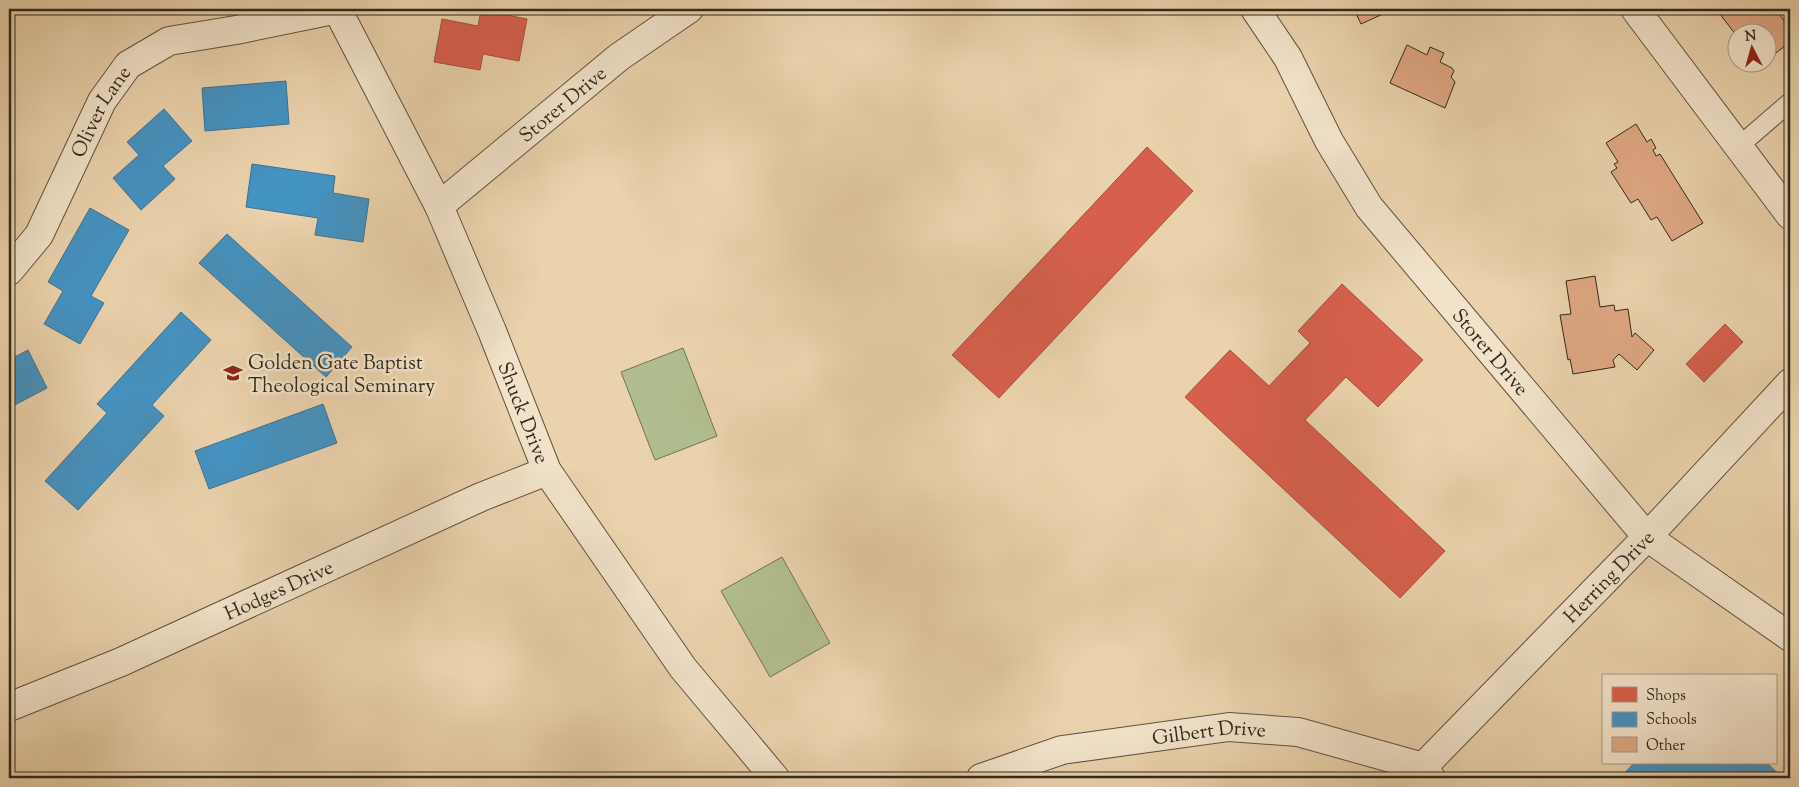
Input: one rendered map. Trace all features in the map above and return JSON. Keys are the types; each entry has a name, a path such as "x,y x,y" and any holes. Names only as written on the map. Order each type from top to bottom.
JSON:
{"street":[{"name":"Shuck Drive","path":"338,9 439,206 492,331 547,471 683,668 775,778"},
{"name":"Oliver Lane","path":"9,271 39,235 102,101 128,65 169,41 236,30 338,9"},
{"name":"Storer Drive","path":"439,206 620,57 689,9"},
{"name":"Storer Drive","path":"1255,9 1288,58 1329,141 1369,207 1647,537 1790,637"},
{"path":"1635,9 1790,215"},
{"name":"Herring Drive","path":"1427,772 1790,383"},
{"name":"Hodges Drive","path":"9,707 121,662 481,497 547,471"},
{"name":"Gilbert Drive","path":"981,778 1062,750 1229,727 1298,732 1427,772"}],"lane":[{"path":"1738,146 1790,102"}],"green space":[{"path":"683,348 717,436 655,460 621,372"},
{"path":"782,557 830,643 770,677 721,591"}],"building: Shops":[{"path":"481,10 527,19 519,61 483,54 480,70 434,62 442,19 478,26"},
{"path":"1147,147 1193,191 999,398 952,355"},
{"path":"1342,284 1423,360 1378,407 1346,377 1305,420 1445,551 1400,598 1185,397 1230,350 1269,386 1310,343 1298,331"},
{"path":"1725,324 1743,342 1704,382 1686,364"}],"building: Schools":[{"path":"286,81 289,124 205,131 202,88"},
{"path":"164,109 192,141 163,166 175,179 141,210 113,178 139,155 127,142"},
{"path":"252,164 335,176 333,193 369,199 363,242 315,235 318,218 246,207"},
{"path":"90,208 129,230 91,296 104,303 80,344 44,324 63,291 48,282"},
{"path":"227,234 352,347 326,377 199,263"},
{"path":"181,312 211,340 152,405 164,416 78,510 45,481 107,413 97,404"},
{"path":"28,350 47,388 9,408 9,360"},
{"path":"323,404 337,443 209,489 195,451"},
{"path":"1633,764 1768,764 1783,778 1620,778"}],"building: Other":[{"path":"1354,9 1383,9 1385,13 1361,24"},
{"path":"1716,9 1775,9 1790,28 1790,42 1776,53 1776,22 1726,22"},
{"path":"1407,45 1427,55 1430,47 1444,53 1440,62 1452,68 1454,71 1451,77 1455,82 1445,108 1390,83"},
{"path":"1636,124 1647,142 1651,139 1656,148 1653,150 1656,156 1660,154 1703,223 1672,241 1657,217 1651,220 1638,199 1631,203 1611,172 1617,168 1614,164 1618,162 1606,143"},
{"path":"1595,276 1600,307 1614,305 1615,311 1628,309 1632,337 1635,333 1654,350 1637,370 1619,354 1613,360 1615,367 1573,374 1570,359 1568,360 1560,315 1571,314 1566,281"}],"place":[{"name":"Golden Gate Baptist Theological Seminary","path":"233,373"}]}
